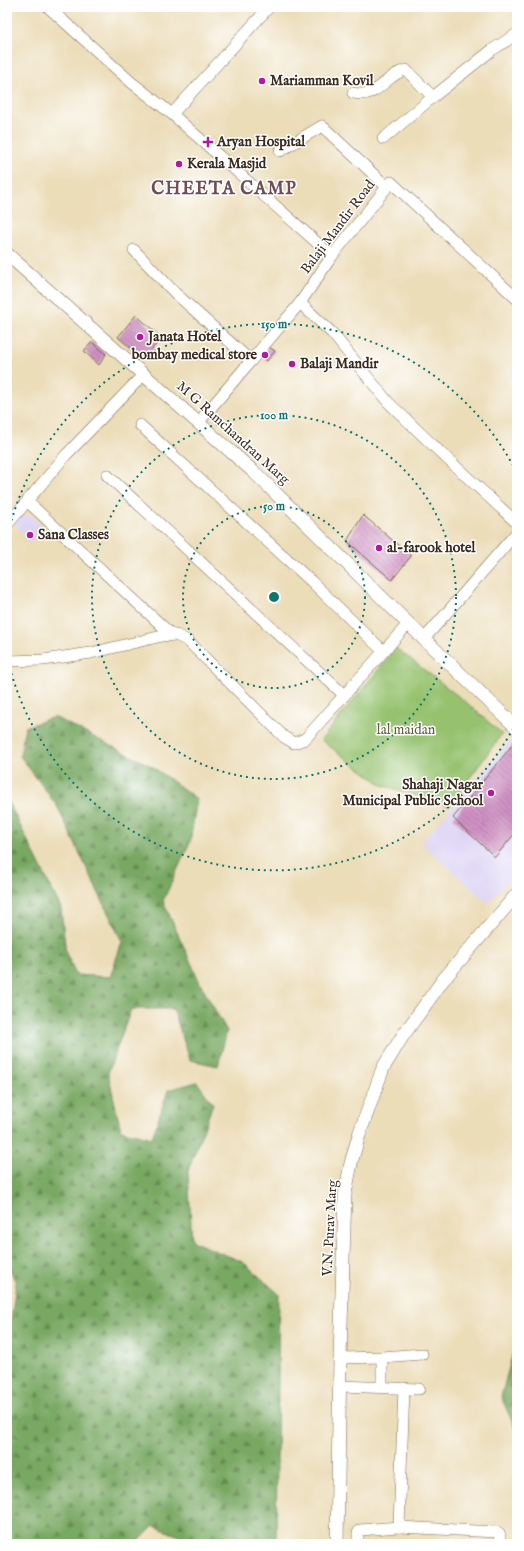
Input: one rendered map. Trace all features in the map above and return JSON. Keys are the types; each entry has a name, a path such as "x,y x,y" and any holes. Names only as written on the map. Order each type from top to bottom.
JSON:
{"street":[{"path":"48,7 132,82 172,114 332,256"},
{"path":"172,114 269,7"},
{"path":"383,139 492,50 517,34"},
{"path":"353,93 360,95 369,94 388,81 397,72 406,70 433,97"},
{"path":"280,151 322,126 387,187"},
{"name":"Balaji Mandir Road","path":"198,423 300,303 332,256 391,182 517,299"},
{"path":"134,250 175,292 251,361"},
{"name":"M G Ramchandran Marg","path":"7,254 255,473 424,639 516,725"},
{"path":"300,303 332,333 388,402 517,523"},
{"path":"7,525 66,456 144,374"},
{"path":"140,425 384,651"},
{"path":"107,474 344,696"},
{"path":"28,502 172,635"},
{"path":"424,639 517,532"},
{"path":"7,661 43,660 91,652 162,636 176,635 188,641 284,737 294,743 305,739 409,623"},
{"name":"V.N. Purav Marg","path":"337,1544 340,1358 345,1194 351,1163 359,1135 383,1068 402,1037 443,980 517,894"},
{"path":"340,1358 422,1354"},
{"path":"382,1357 382,1387"},
{"path":"340,1386 419,1388"},
{"path":"399,1527 404,1388"},
{"path":"358,1544 358,1533 360,1530 399,1527 496,1532 500,1535 500,1544"}],"shaded area":[{"name":"Sana Classes","path":"30,515 41,526 30,544 12,519"},
{"name":"Shahaji Nagar Municipal Public School","path":"512,739 517,744 517,870 488,903 421,843"}],"green space":[{"name":"lal maidan","path":"396,648 467,703 502,734 449,806 382,785 321,740"},
{"path":"54,717 153,767 197,799 190,842 163,901 202,987 227,1031 218,1066 190,1060 173,1009 131,1009 108,1073 121,1130 152,1138 168,1090 197,1082 213,1104 188,1171 192,1241 243,1262 279,1294 276,1544 182,1544 179,1536 154,1526 136,1544 7,1544 7,1349 16,1283 7,1263 7,802 9,803 61,908 66,953 76,975 110,977 122,942 57,806 20,756 25,727"},
{"path":"517,1337 517,1432 501,1397"}],"building":[{"name":"Janata Hotel","path":"136,315 162,338 143,359 118,337"},
{"path":"92,342 106,354 99,365 84,351"},
{"path":"269,347 275,351 267,361 261,356"},
{"name":"al-farook hotel","path":"363,515 411,556 392,580 347,541"},
{"path":"514,743 517,746 517,831 495,857 453,818"}],"place":[{"name":"Mariamman Kovil","path":"262,81"},
{"name":"Aryan Hospital","path":"208,142"},
{"name":"Kerala Masjid","path":"179,164"},
{"name":"Janata Hotel","path":"140,337"},
{"name":"bombay medical store","path":"265,355"},
{"name":"Balaji Mandir","path":"292,364"},
{"name":"Sana Classes","path":"30,535"},
{"name":"al-farook hotel","path":"379,548"},
{"name":"Shahaji Nagar Municipal Public School","path":"491,793"}],"district":[{"name":"CHEETA CAMP","path":"224,189"}]}
